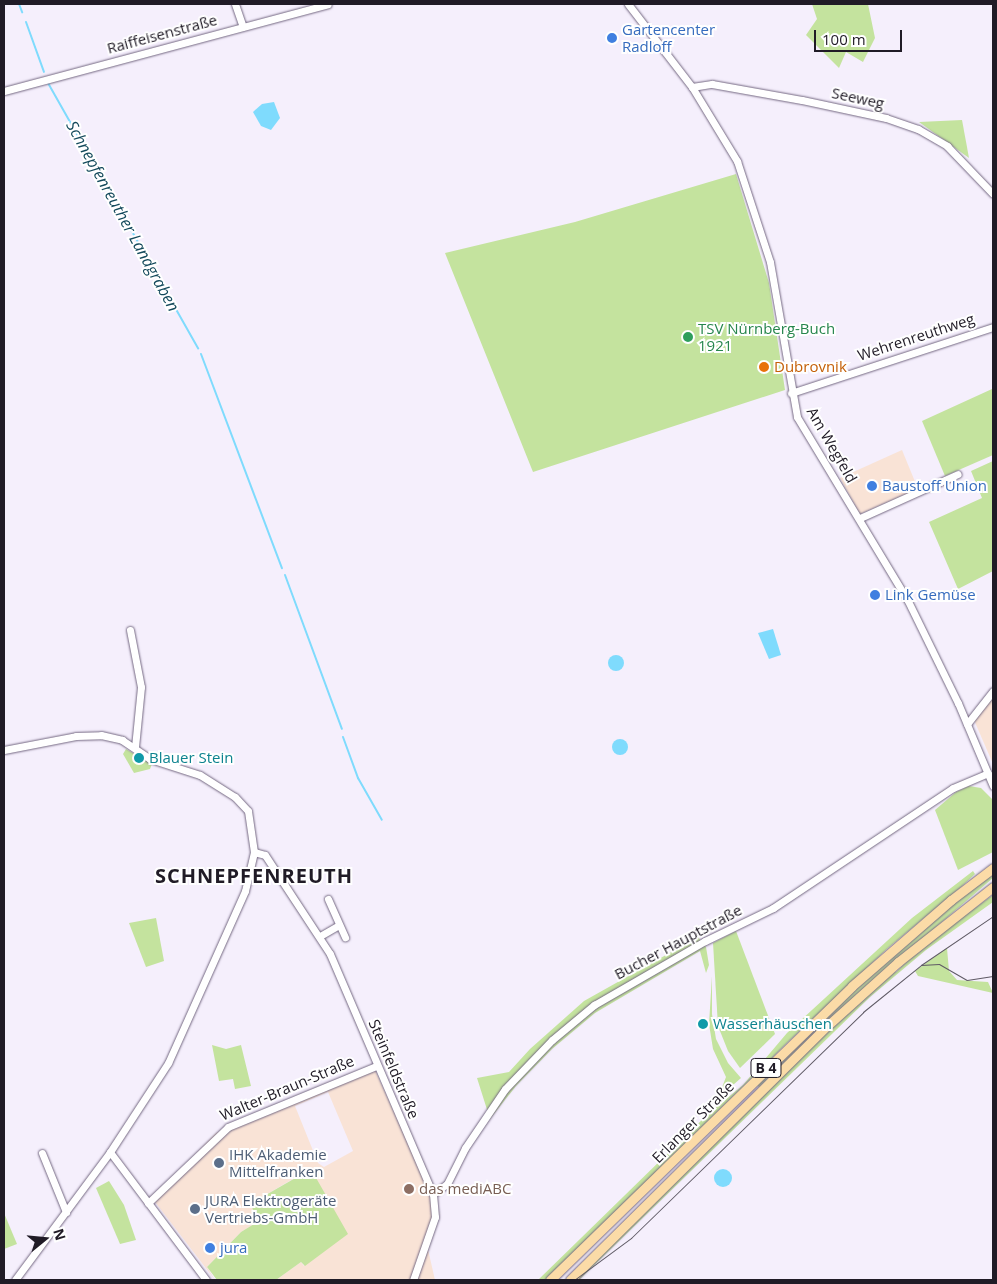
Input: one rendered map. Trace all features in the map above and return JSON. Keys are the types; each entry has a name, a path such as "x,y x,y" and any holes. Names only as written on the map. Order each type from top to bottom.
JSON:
{"main road":[{"name":"Erlanger Straße","path":"550,1280 852,986 951,900 993,868"},
{"name":"Erlanger Straße","path":"570,1280 827,1026 898,962 993,887"}],"street":[{"path":"235,4 243,26"},
{"name":"Raiffeisenstraße","path":"4,91 328,4"},
{"name":"Am Wegfeld","path":"628,4 692,86 730,146 757,215 777,293 791,393 804,430 860,518 907,599 967,724 993,786"},
{"name":"Seeweg","path":"692,86 707,83 802,100 886,118 918,129 947,146 993,194"},
{"name":"Wehrenreuthweg","path":"791,393 993,327"},
{"path":"860,518 958,474"},
{"path":"130,630 141,687 135,747"},
{"path":"967,724 993,692"},
{"path":"4,750 76,736 101,735 135,747 150,759 218,784 248,811 254,852 244,891 168,1063 110,1152 14,1280"},
{"name":"Am Wegfeld","path":"988,773 993,779"},
{"name":"Bucher Hauptstraße","path":"434,1194 447,1184 465,1148 505,1089 552,1040 594,1005 705,941 773,908 953,788 988,773"},
{"name":"Steinfeldstraße","path":"254,852 265,855 320,936 341,977 376,1066 434,1194 435,1214 428,1242 413,1280"},
{"path":"328,899 344,937"},
{"path":"320,936 339,925"},
{"name":"Walter-Braun-Straße","path":"148,1203 228,1127 376,1066"},
{"path":"110,1152 206,1280"},
{"path":"42,1153 66,1212"}],"shaded area":[{"path":"902,450 918,489 860,514 840,478"},
{"path":"993,691 993,764 974,720"},
{"path":"375,1070 432,1197 434,1214 427,1245 435,1280 276,1280 301,1262 304,1266 310,1169 250,1204 259,1221 241,1232 207,1267 215,1280 152,1198 216,1133 318,1088","holes":["328,1092 353,1151 324,1167 318,1163 295,1106"]}],"green space":[{"path":"812,4 868,4 875,38 863,62 846,52 839,68 806,35 817,19"},
{"path":"962,120 969,158 919,122"},
{"name":"TSV Nürnberg-Buch 1921","path":"736,174 769,283 785,390 533,472 445,253 575,222"},
{"path":"992,389 993,455 945,476 922,421"},
{"path":"993,461 993,571 958,589 929,522 982,498 971,471"},
{"path":"126,749 152,764 150,769 134,773 123,754"},
{"path":"969,786 981,788 993,800 993,852 958,870 935,810 956,792"},
{"path":"973,871 975,874 961,887 888,948 788,1042 552,1275 545,1280 538,1280 708,1114 743,1085 787,1033 912,918"},
{"path":"993,873 993,878 866,987 759,1087 755,1083 818,1022 936,916"},
{"path":"993,895 993,902 926,950 870,997 579,1280 574,1280 812,1045 892,972 896,972 925,944"},
{"path":"156,918 164,961 146,967 129,923"},
{"path":"736,931 775,1034 740,1068 728,1051 718,1026 713,943"},
{"path":"698,937 706,947 709,965 706,973 700,951 595,1013 552,1049 516,1086 490,1119 477,1078 509,1072 530,1049 584,1001"},
{"path":"947,948 949,971 957,980 988,982 993,993 918,976 915,971"},
{"path":"712,976 712,1014 716,1039 728,1063 741,1078 725,1092 721,1090 726,1077 713,1049 709,1024"},
{"path":"212,1045 226,1049 241,1045 251,1086 235,1089 233,1079 219,1081"},
{"path":"311,1169 348,1234 305,1266 301,1262 276,1280 217,1280 207,1267 241,1232 259,1221 250,1204"},
{"path":"109,1181 124,1205 136,1240 120,1244 96,1188"},
{"path":"4,1213 17,1244 4,1249"}],"water":[{"path":"274,102 280,118 271,130 261,126 253,112 262,104"},
{"path":"773,629 781,655 769,659 758,633"},
{"path":"613,655 619,655 624,660 622,669 613,671 608,666 608,660"},
{"path":"617,739 623,739 628,744 626,753 617,755 612,750 612,744"},
{"path":"723,1169 729,1172 732,1178 729,1184 723,1187 717,1184 714,1178 717,1172"}],"waterway":[{"name":"Schnepfenreuther Landgraben","path":"19,4 22,12"},
{"name":"Schnepfenreuther Landgraben","path":"26,22 44,72"},
{"name":"Schnepfenreuther Landgraben","path":"48,83 198,348"},
{"name":"Schnepfenreuther Landgraben","path":"201,354 282,568"},
{"name":"Schnepfenreuther Landgraben","path":"285,575 342,729"},
{"name":"Schnepfenreuther Landgraben","path":"343,737 358,778 382,820"}],"tram line":[{"path":"574,1280 631,1238 863,1012 921,965 993,916"},
{"path":"921,965 939,964 967,980 993,976"}],"place":[{"name":"Gartencenter Radloff","path":"612,38"},
{"name":"TSV Nürnberg-Buch 1921","path":"688,337"},
{"name":"Dubrovnik","path":"764,367"},
{"name":"Baustoff Union","path":"872,486"},
{"name":"Link Gemüse","path":"875,595"},
{"name":"Blauer Stein","path":"139,758"},
{"name":"Wasserhäuschen","path":"703,1024"},
{"name":"IHK Akademie Mittelfranken","path":"219,1163"},
{"name":"das mediABC","path":"409,1189"},
{"name":"JURA Elektrogeräte Vertriebs-GmbH","path":"195,1209"},
{"name":"jura","path":"210,1248"}],"district":[{"name":"SCHNEPFENREUTH","path":"254,875"}]}
